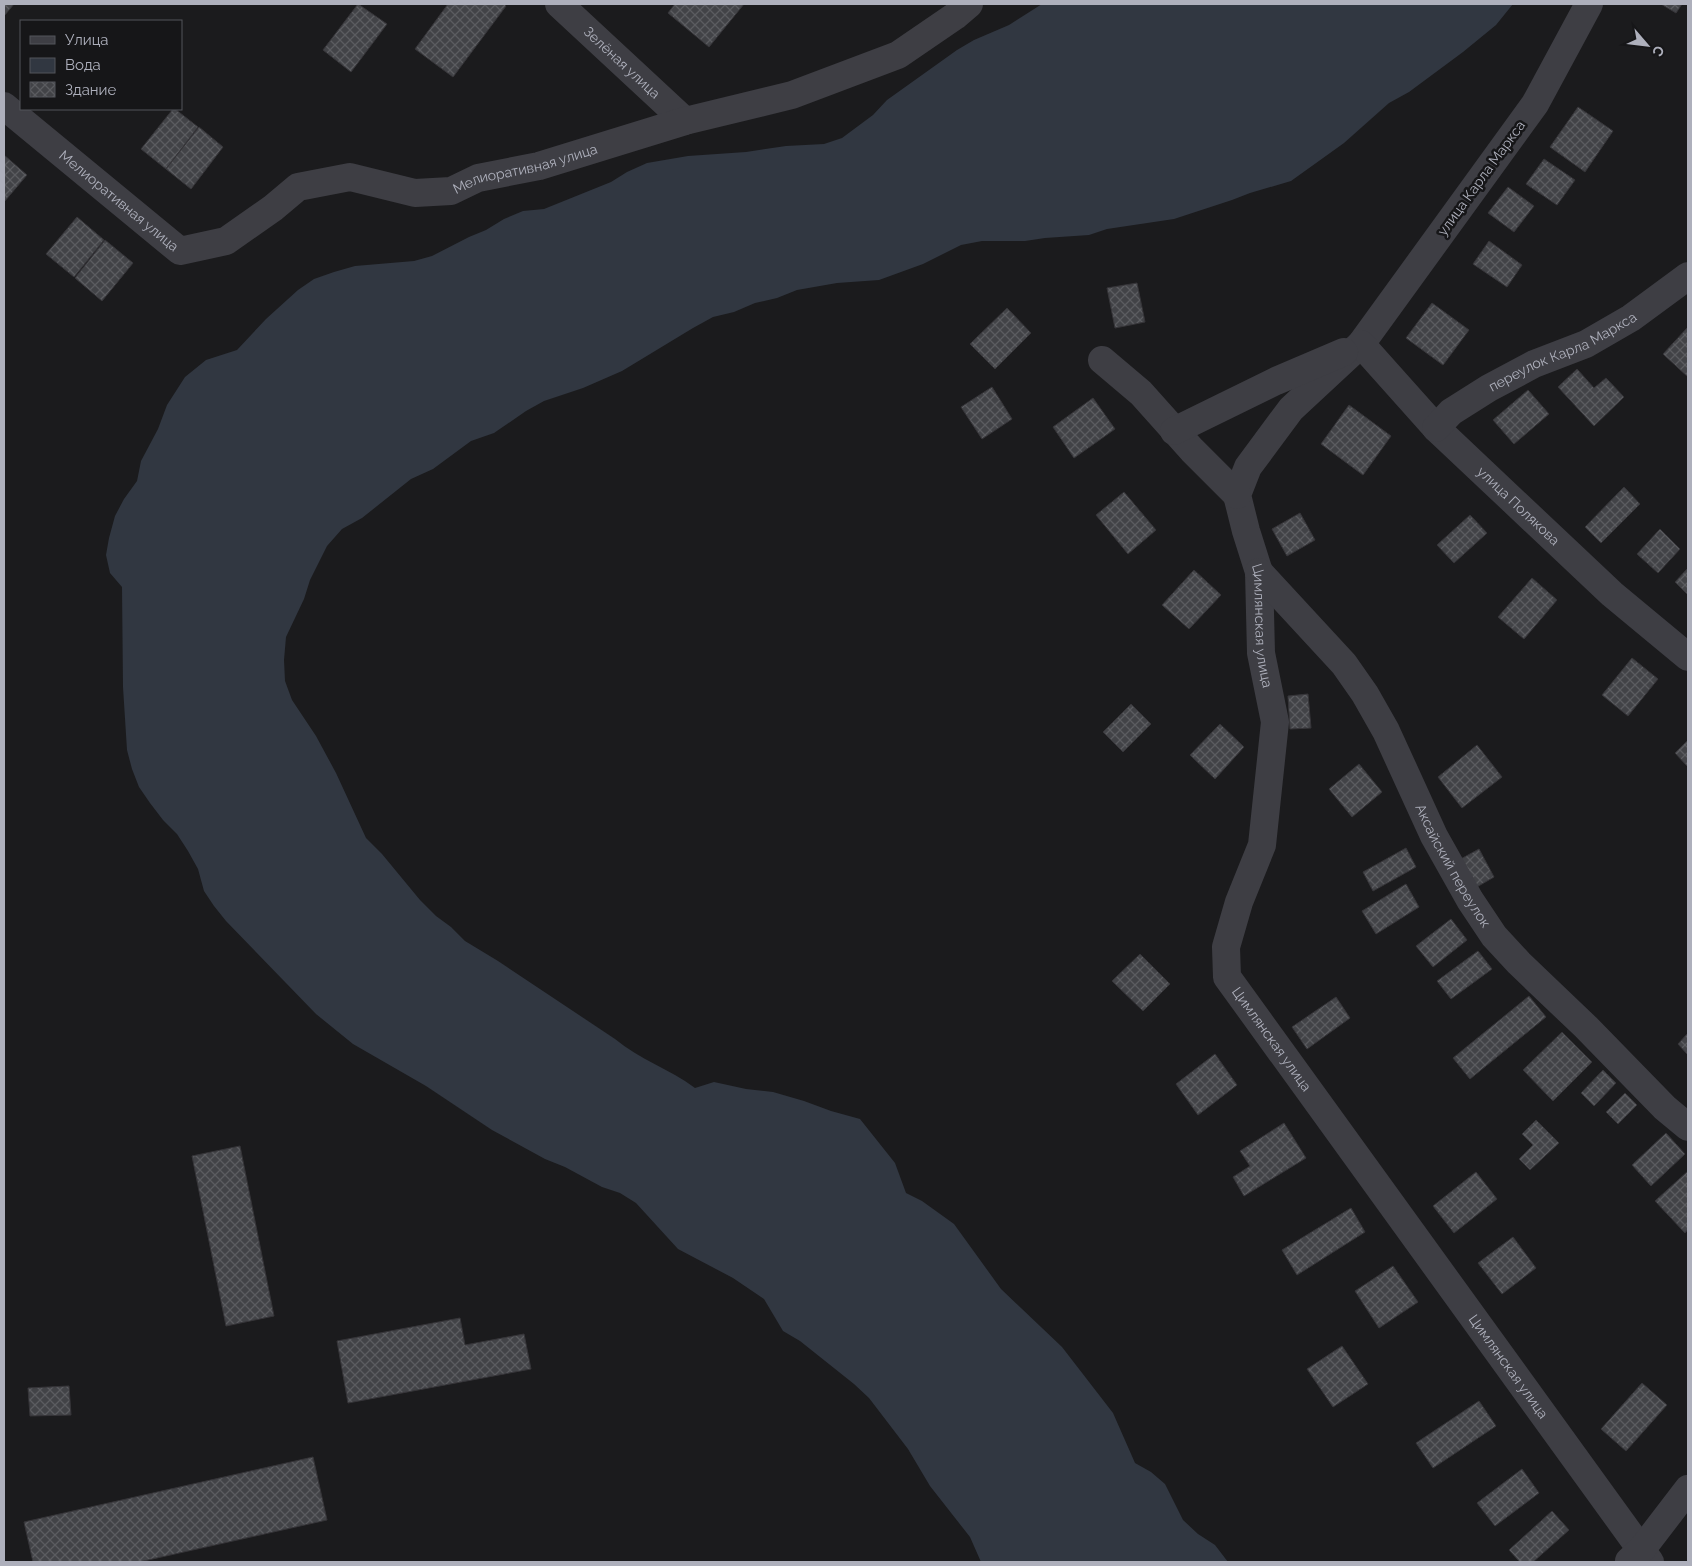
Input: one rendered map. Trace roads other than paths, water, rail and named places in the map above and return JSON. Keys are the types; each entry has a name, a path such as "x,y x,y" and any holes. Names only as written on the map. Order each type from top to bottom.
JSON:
{"street":[{"name":"Зелёная улица","path":"559,4 685,120"},
{"name":"Мелиоративная улица","path":"4,106 180,251 226,241 273,208 298,187 350,177 415,193 451,191 478,178 539,166 685,120 792,95 898,55 955,16 969,4"},
{"name":"улица Карла Маркса","path":"1361,344 1535,104 1589,4"},
{"name":"переулок Карла Маркса","path":"1436,428 1451,412 1489,388 1534,364 1586,344 1631,318 1688,276"},
{"name":"улица Полякова","path":"1361,344 1436,428 1612,594 1688,657"},
{"path":"1174,431 1276,381 1361,344"},
{"path":"1102,360 1141,394 1192,450 1237,495 1248,467 1292,409 1361,344"},
{"name":"Цимлянская улица","path":"1237,495 1259,572 1261,653 1275,722 1262,845 1239,902 1226,947 1227,977 1640,1558"},
{"name":"Аксайский переулок","path":"1259,572 1344,664 1365,694 1386,731 1434,836 1470,900 1494,936 1665,1108 1688,1127"},
{"path":"1640,1558 1688,1489"}],"water":[{"path":"1042,4 1513,4 1496,25 1463,52 1409,92 1389,103 1344,143 1291,181 1174,219 1107,229 1089,235 1025,241 982,241 961,245 923,264 879,280 837,283 797,290 777,298 755,303 734,312 713,317 622,371 583,388 544,401 494,433 471,441 433,469 411,479 362,518 342,529 327,546 310,580 304,599 286,637 285,681 292,700 316,736 336,773 366,838 382,854 420,900 465,941 635,1053 695,1088 714,1082 746,1089 773,1092 860,1119 895,1163 906,1193 922,1201 954,1224 1001,1289 1062,1347 1113,1413 1135,1463 1151,1472 1165,1484 1183,1520 1198,1534 1215,1545 1228,1562 981,1562 970,1537 930,1486 908,1449 869,1398 800,1341 783,1331 764,1299 733,1278 678,1249 636,1203 620,1193 602,1187 565,1167 545,1159 492,1130 426,1086 353,1044 316,1014 226,921 214,906 204,891 198,869 188,851 177,834 163,820 139,787 127,750 123,687 122,587 110,573 106,555 115,516 137,481 141,461 158,429 167,405 185,377 206,360 237,350 266,319 298,290 314,279 355,266 414,261 432,256 486,230 504,219 523,211 544,209 611,182 647,163 688,156 824,144 842,138 873,115 887,100 957,50 974,40 1009,25"}]}
